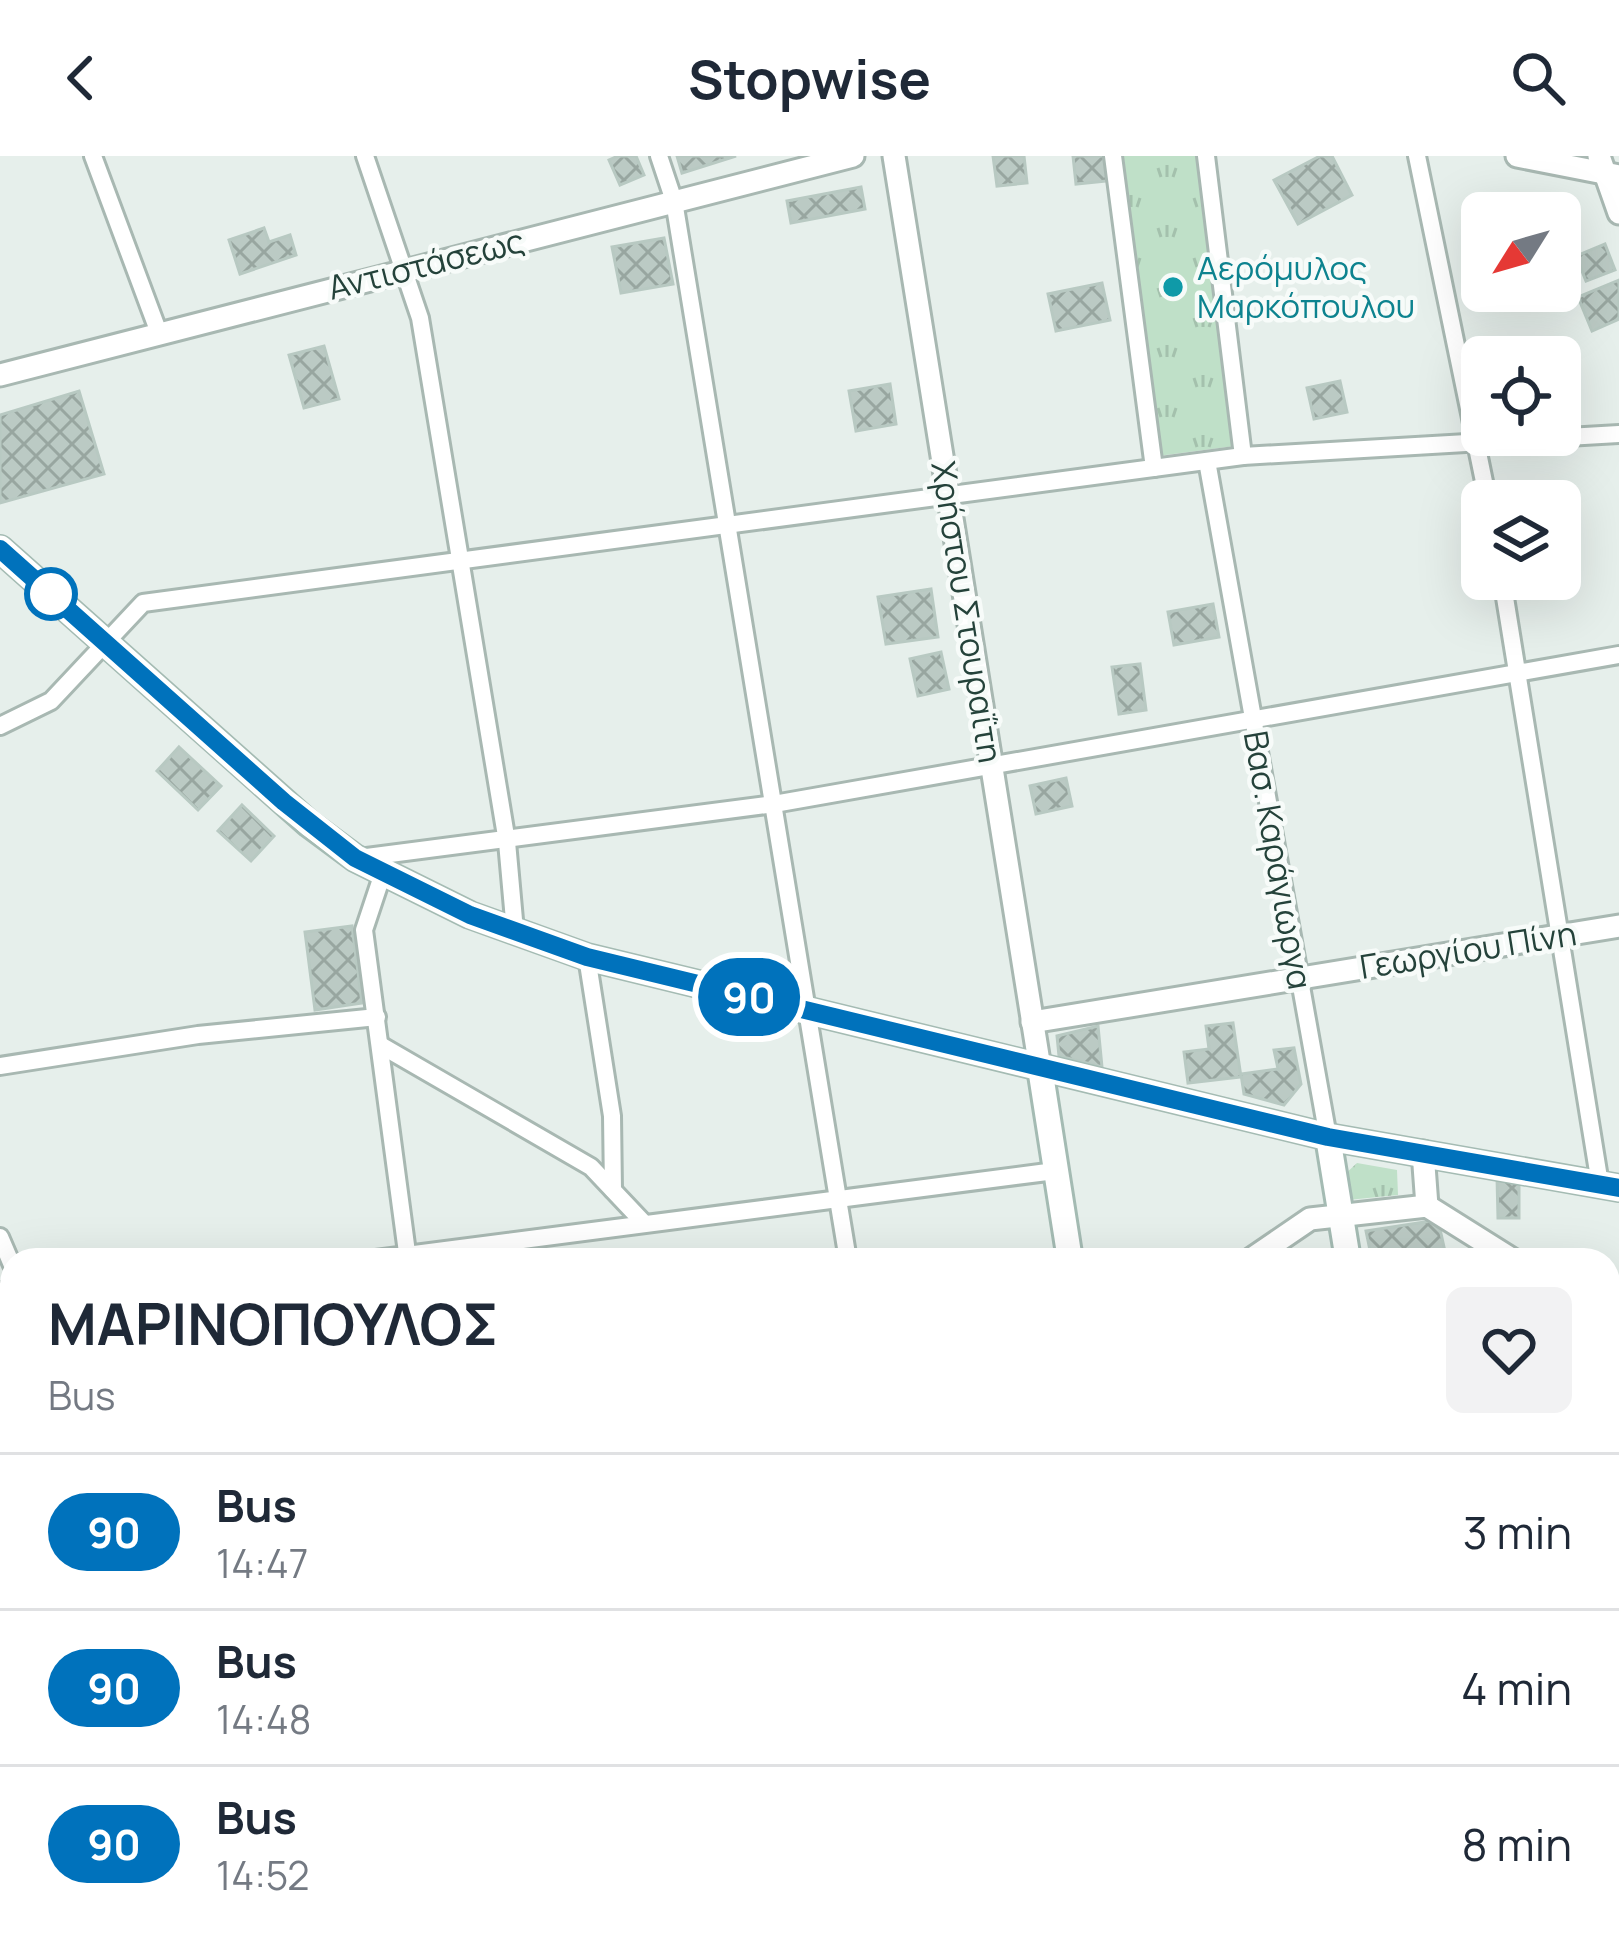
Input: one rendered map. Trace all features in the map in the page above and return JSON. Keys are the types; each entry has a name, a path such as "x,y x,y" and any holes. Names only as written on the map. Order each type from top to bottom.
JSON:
{"main road":[{"path":"0,549 296,813 355,858 514,932 587,957 1328,1137 1610,1186"},
{"path":"1040,1068 1068,1248"},
{"name":"Βασ. Καράγιωργα","path":"1328,1137 1346,1248"}],"street":[{"path":"93,156 159,333"},
{"path":"365,156 420,318 507,842 514,932"},
{"path":"659,156 674,201 730,524 846,1248"},
{"name":"Αντιστάσεως","path":"0,375 854,156"},
{"name":"Χρήστου Στουραΐτη","path":"894,156 1040,1068"},
{"path":"1113,156 1154,468"},
{"path":"1206,156 1243,456"},
{"path":"1417,156 1461,362"},
{"path":"1517,156 1608,169 1619,213"},
{"path":"1581,436 1619,434"},
{"path":"0,726 51,701 143,603 1243,456 1461,442"},
{"name":"Βασ. Καράγιωργα","path":"1207,461 1328,1137"},
{"path":"1506,600 1561,934 1610,1186"},
{"path":"355,858 774,804 1252,716 1619,655"},
{"path":"383,873 364,930 407,1248"},
{"name":"Γεωργίου Πίνη","path":"1032,1022 1619,926"},
{"path":"587,957 613,1116 613,1190"},
{"path":"0,1066 198,1035 377,1017"},
{"path":"382,1046 591,1167 642,1221"},
{"path":"1423,1152 1427,1206"},
{"path":"466,1248 642,1221 838,1201 1055,1171"},
{"path":"1268,1248 1310,1219 1427,1206 1495,1248"}],"green space":[{"path":"1120,156 1199,156 1235,446 1158,456"},
{"path":"1357,1163 1397,1170 1398,1195 1348,1200 1343,1176"}],"building":[{"path":"636,156 644,175 620,185 609,160"},
{"path":"677,156 736,156 682,173"},
{"path":"993,156 1024,156 1027,183 997,186"},
{"path":"1073,156 1104,156 1107,181 1076,184"},
{"path":"1320,156 1332,156 1352,195 1298,224 1274,180"},
{"path":"861,187 865,209 791,223 787,201"},
{"path":"264,228 269,242 290,235 296,255 240,274 229,240"},
{"path":"664,238 673,284 621,293 612,247"},
{"path":"1605,244 1615,270 1586,281 1581,254"},
{"name":"Αερόμυλος Μαρκόπουλου","path":"1173,279 1181,287 1173,295 1165,287"},
{"path":"1619,280 1619,319 1592,331 1581,296"},
{"path":"1102,283 1110,320 1056,331 1048,294"},
{"path":"324,346 339,399 304,408 289,355"},
{"path":"1340,381 1347,412 1314,419 1307,388"},
{"path":"890,384 896,424 856,431 849,391"},
{"path":"79,391 104,474 0,503 0,415"},
{"path":"931,589 938,637 886,644 878,597"},
{"path":"1213,604 1219,637 1174,645 1168,612"},
{"path":"941,652 949,689 918,696 910,659"},
{"path":"1140,664 1146,710 1119,714 1112,667"},
{"path":"179,747 221,786 198,810 157,771"},
{"path":"1066,778 1072,806 1036,814 1030,786"},
{"path":"242,805 274,836 251,861 218,831"},
{"path":"352,926 362,1003 315,1010 305,932"},
{"path":"1233,1023 1241,1077 1188,1083 1184,1052 1209,1049 1206,1026"},
{"path":"1098,1026 1102,1067 1059,1056 1057,1036"},
{"path":"1294,1048 1301,1084 1284,1105 1244,1094 1241,1074 1278,1069 1274,1050"},
{"path":"1497,1177 1519,1177 1519,1218 1498,1218"},
{"path":"1438,1220 1444,1248 1370,1248 1366,1231"}],"bus line":[{"name":"90","path":"0,549 322,835 355,858 470,915 587,957 1328,1137 1619,1188"}],"place":[{"name":"Αερόμυλος Μαρκόπουλου","path":"1173,287"}]}
